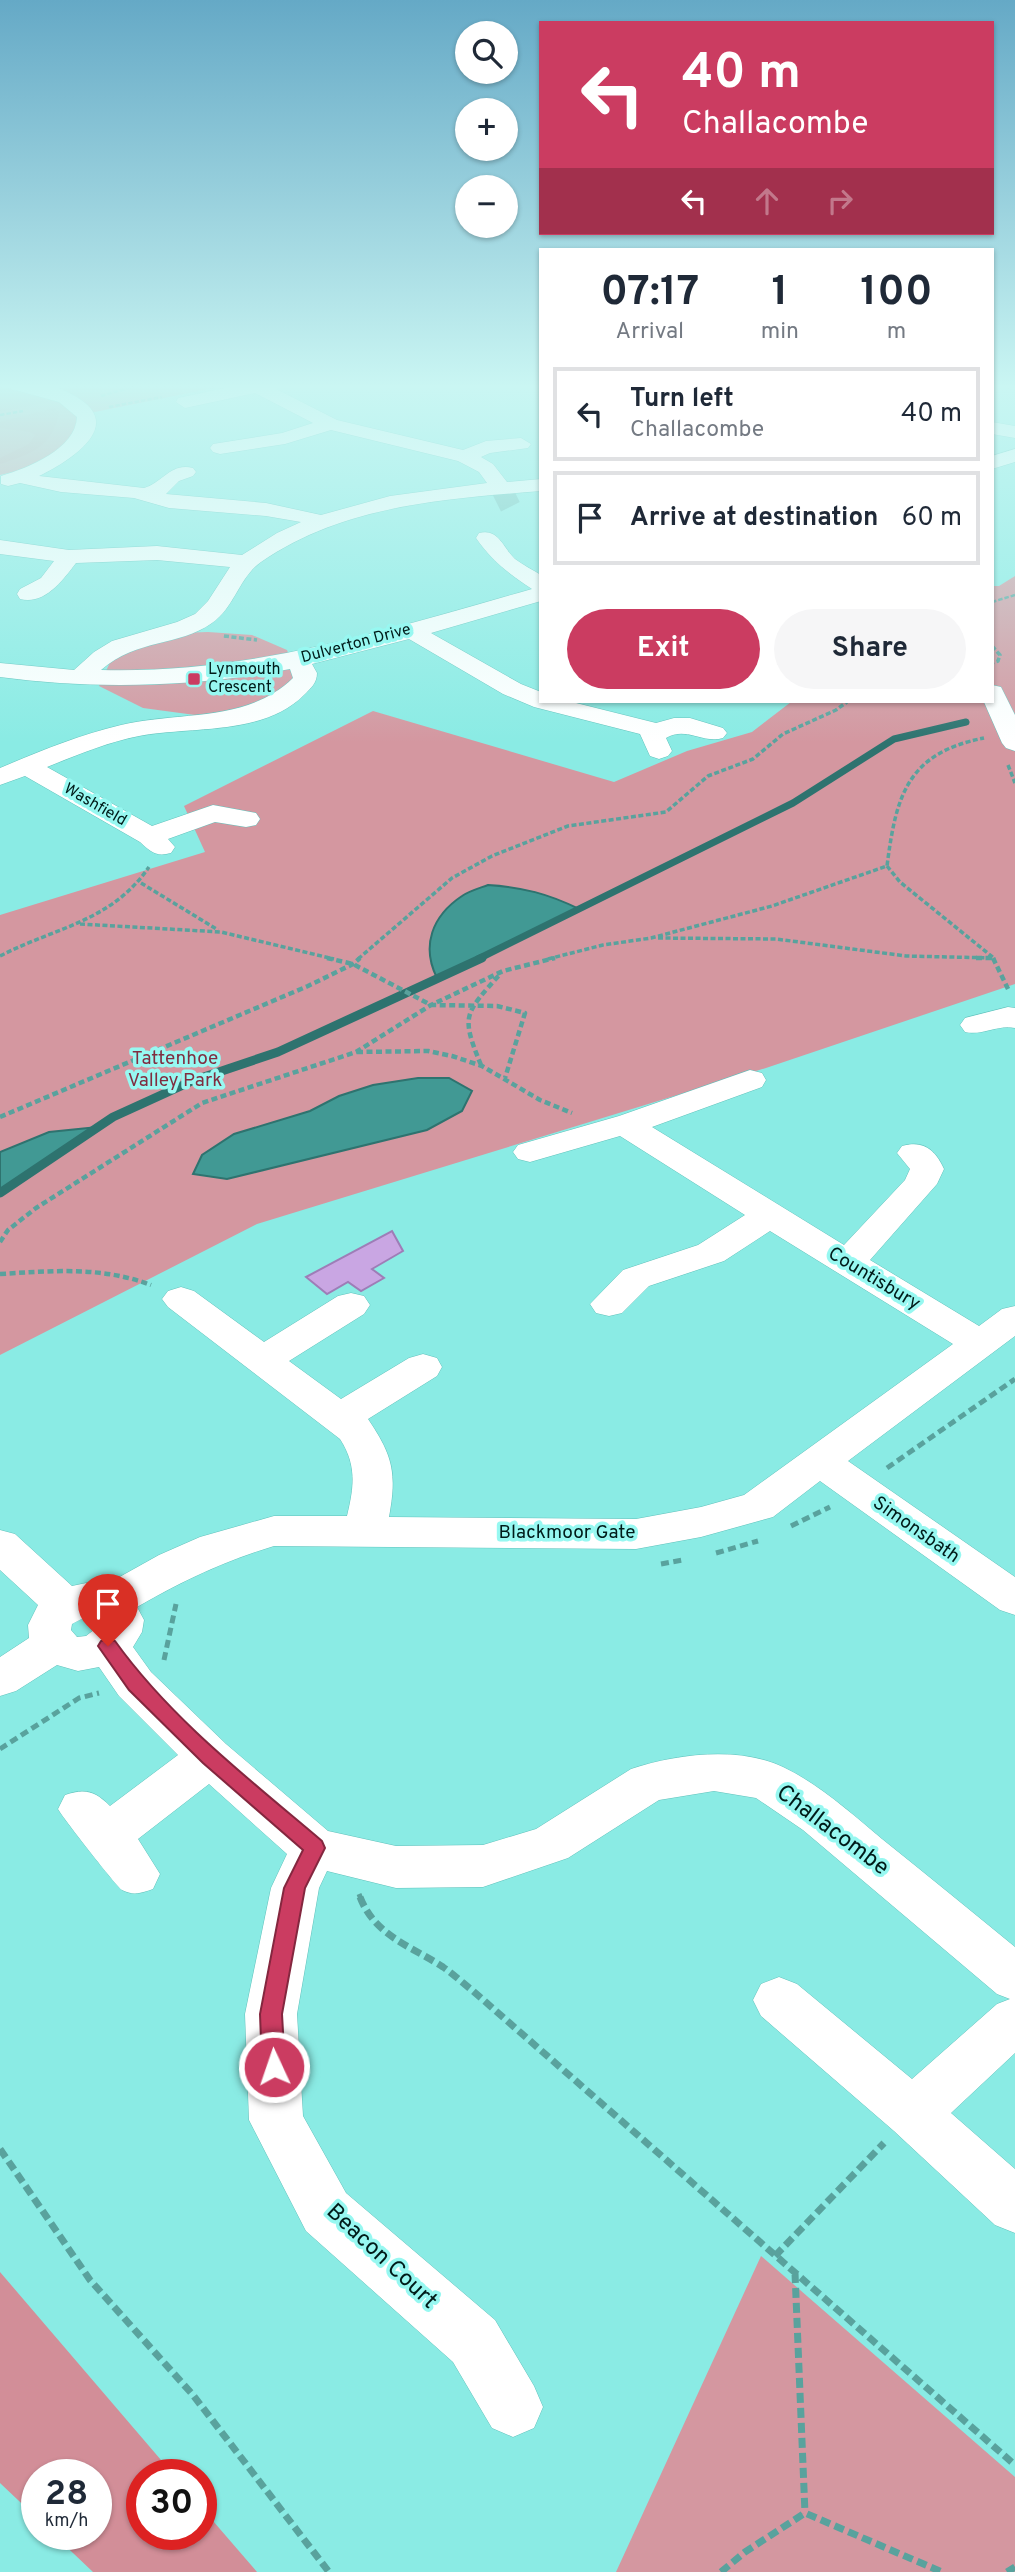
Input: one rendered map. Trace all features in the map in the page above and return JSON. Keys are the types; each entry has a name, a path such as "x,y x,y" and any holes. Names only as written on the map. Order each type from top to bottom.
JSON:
{"street":[{"path":"183,503 255,506 290,511 320,521"},
{"path":"81,677 97,660 126,643 203,619 217,606 232,576 246,562 277,540 320,521 385,503"},
{"path":"180,526 194,504"},
{"path":"484,545 539,584"},
{"path":"0,547 69,557 157,553 246,562"},
{"path":"25,588 49,583 69,557"},
{"name":"Dulverton Drive","path":"3,675 81,677 214,673 296,660 539,595"},
{"path":"410,630 512,689 539,700"},
{"path":"0,777 88,742 142,728 232,719 271,707 296,692 306,680 305,673 296,660"},
{"path":"994,696 1014,740"},
{"path":"548,703 659,741 682,725 701,727 714,733"},
{"name":"Washfield","path":"27,766 155,841"},
{"path":"155,841 213,813 246,819"},
{"path":"976,1025 1012,1011"},
{"path":"530,1152 750,1080"},
{"name":"Countisbury","path":"616,1126 848,1262 979,1343"},
{"path":"848,1262 920,1184 927,1169 923,1160 914,1153"},
{"path":"609,1304 636,1278 711,1253 768,1216"},
{"path":"181,1299 354,1429 370,1452 375,1470 365,1531"},
{"path":"264,1359 351,1305"},
{"name":"Blackmoor Gate","path":"59,1625 70,1653 84,1654 109,1624 174,1566 215,1548 274,1531 636,1534 701,1522 758,1506 1015,1318"},
{"path":"340,1418 423,1367"},
{"name":"Simonsbath","path":"818,1460 1015,1599"},
{"path":"0,1545 59,1625 0,1679"},
{"name":"Challacombe","path":"109,1624 135,1684 309,1856 396,1867 483,1866 551,1844 648,1783 714,1772 767,1781 820,1816 1015,1978"},
{"path":"136,1874 95,1822 210,1758"},
{"name":"Beacon Court","path":"309,1856 295,1888 271,2014 276,2120 326,2212 474,2341 513,2407"},
{"path":"779,2000 913,2113 1015,2206"},
{"path":"913,2113 1015,2020"}],"path":[{"path":"994,601 1015,595"},
{"path":"994,648 1000,655 998,661 994,662"},
{"path":"0,1117 296,991 353,964 452,878 492,856 568,826 666,812 708,776 753,759 783,734 846,703"},
{"path":"1012,1011 994,958 926,905 900,882 887,866 891,825 911,775 932,755 949,746 971,740 1014,740"},
{"path":"0,956 33,939 80,924 116,903 141,883 155,841"},
{"path":"651,938 811,894 887,866"},
{"path":"141,883 221,932"},
{"path":"80,924 221,932 353,964 431,1005 497,1006 525,1013 505,1078"},
{"path":"0,1242 8,1230 36,1208 202,1103 356,1052 431,1005 503,971 603,945 651,938 719,936 776,939 906,956 994,958"},
{"path":"482,1066 467,1031 467,1022 474,1007 503,971"},
{"path":"356,1052 428,1051 482,1066 540,1100 616,1126"},
{"path":"0,1274 102,1270 132,1276 181,1299"},
{"path":"309,1856 359,1892 364,1912 373,1923 406,1948 442,1966 473,1991 1015,2465"},
{"path":"775,2256 913,2113"},
{"path":"0,2149 90,2280 193,2395 329,2572"},
{"path":"795,2273 805,2513"},
{"path":"721,2572 744,2552 805,2513"},
{"path":"805,2513 942,2572"},
{"path":"1007,2572 1015,2567"}],"green space":[{"name":"Tattenhoe Valley Park","path":"1015,576 1015,984 766,1068 257,1224 0,1355 0,915 205,852 184,806 373,711 614,782 687,751 752,732 790,703 994,703 994,586 999,586"},
{"path":"178,633 252,635 287,650 298,678 268,700 219,713 195,715 143,708 99,686 113,656"},
{"path":"761,2256 1015,2477 1015,2572 616,2572"}],"shaded area":[{"path":"0,2272 160,2459 126,2459 126,2550 217,2550 217,2526 257,2572 93,2572 70,2550 112,2550 112,2459 21,2459 21,2503 0,2483"}],"water":[{"path":"488,885 535,892 579,909 437,978 432,966 430,943 437,922 462,896"},
{"path":"418,1078 449,1078 472,1091 462,1111 427,1130 227,1179 193,1174 202,1155 234,1134 310,1111 339,1096 373,1085"},
{"path":"98,1127 36,1166 0,1193 0,1152 49,1132"}],"building":[{"path":"392,1231 403,1251 372,1269 384,1278 361,1291 348,1282 327,1294 306,1277"}],"waterway":[{"path":"478,959 793,803 894,739 966,722"},
{"path":"0,1193 113,1117 192,1081 278,1052 482,958"}],"tunnel":[{"path":"509,503 511,508"}],"place":[{"name":"Lynmouth Crescent","path":"194,679"}],"route":[{"path":"108,1646 135,1684 210,1758 314,1848 295,1888 271,2014 274,2067"}]}
